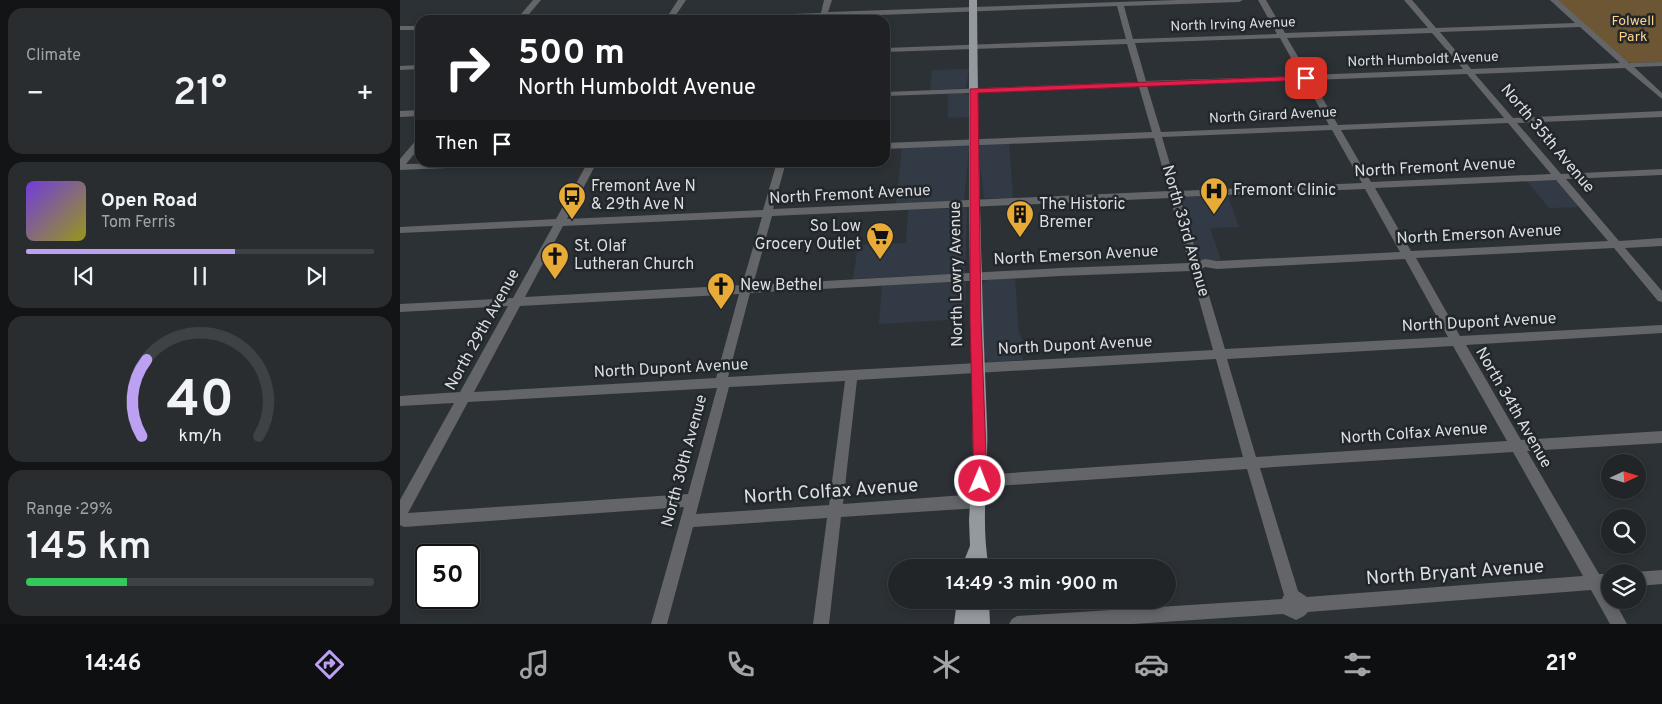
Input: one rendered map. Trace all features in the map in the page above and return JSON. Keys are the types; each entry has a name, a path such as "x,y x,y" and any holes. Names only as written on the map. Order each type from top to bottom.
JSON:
{"main road":[{"name":"North Lowry Avenue","path":"973,4 976,367 980,481 976,548 979,559"},
{"name":"North Lowry Avenue","path":"972,559 976,548"},
{"path":"963,624 964,609"},
{"path":"981,609 981,624"}],"street":[{"path":"524,15 537,0"},
{"path":"674,15 682,0"},
{"path":"824,15 828,0"},
{"path":"846,15 973,4 1239,0"},
{"name":"North 34th Avenue","path":"1262,0 1516,446 1601,579"},
{"name":"North 35th Avenue","path":"1408,0 1662,298"},
{"path":"1554,0 1662,97"},
{"name":"North 33rd Avenue","path":"1119,3 1194,267 1296,609"},
{"name":"North Irving Avenue","path":"890,50 1581,25"},
{"path":"400,28 415,28"},
{"name":"North Humboldt Avenue","path":"890,94 1662,64"},
{"path":"400,68 415,68"},
{"path":"400,114 415,113"},
{"name":"North Girard Avenue","path":"890,146 1662,114"},
{"path":"400,166 415,147"},
{"path":"400,166 415,165"},
{"name":"North 29th Avenue","path":"401,517 590,167"},
{"name":"North 30th Avenue","path":"659,624 723,390 722,374 781,167"},
{"name":"North Fremont Avenue","path":"400,230 1662,172"},
{"name":"North Emerson Avenue","path":"400,308 975,276 1194,267 1205,263 1217,265 1662,242"},
{"name":"North Dupont Avenue","path":"400,402 976,367 1662,329"},
{"path":"821,624 852,375"},
{"name":"North Colfax Avenue","path":"980,481 1662,436"},
{"path":"401,517 693,500"},
{"name":"North Colfax Avenue","path":"687,521 978,501"},
{"path":"1646,578 1662,577"},
{"name":"North Bryant Avenue","path":"1017,624 1296,609 1601,582"},
{"name":"North 34th Avenue","path":"1613,609 1619,624"}],"shaded area":[{"path":"969,69 966,88 930,90 932,70"},
{"path":"964,93 970,96 969,117 948,118 948,94"},
{"path":"1009,143 1013,198 984,198 978,147 984,144"},
{"path":"966,145 969,148 964,200 896,204 902,148"},
{"path":"1558,180 1581,207 1549,208 1527,181"},
{"path":"1228,196 1239,227 1210,228 1221,260 1202,261 1199,258 1182,199 1185,197"},
{"path":"967,209 965,273 853,279 858,245 906,243 908,210"},
{"path":"1015,278 1019,335 1021,335 1023,360 988,362 984,356 982,283 987,280"},
{"path":"962,280 966,283 964,319 879,324 882,286"}],"green space":[{"name":"Folwell Park","path":"1557,0 1662,0 1662,62 1627,62"}],"place":[{"name":"Fremont Clinic","path":"1214,215"},
{"name":"Fremont Ave N & 29th Ave N","path":"572,220"},
{"name":"The Historic Bremer","path":"1020,238"},
{"name":"So Low Grocery Outlet","path":"880,260"},
{"name":"St. Olaf Lutheran Church","path":"555,280"},
{"name":"New Bethel","path":"721,310"}],"route":[{"path":"980,481 980,420 975,320 973,91 1306,78"}]}
